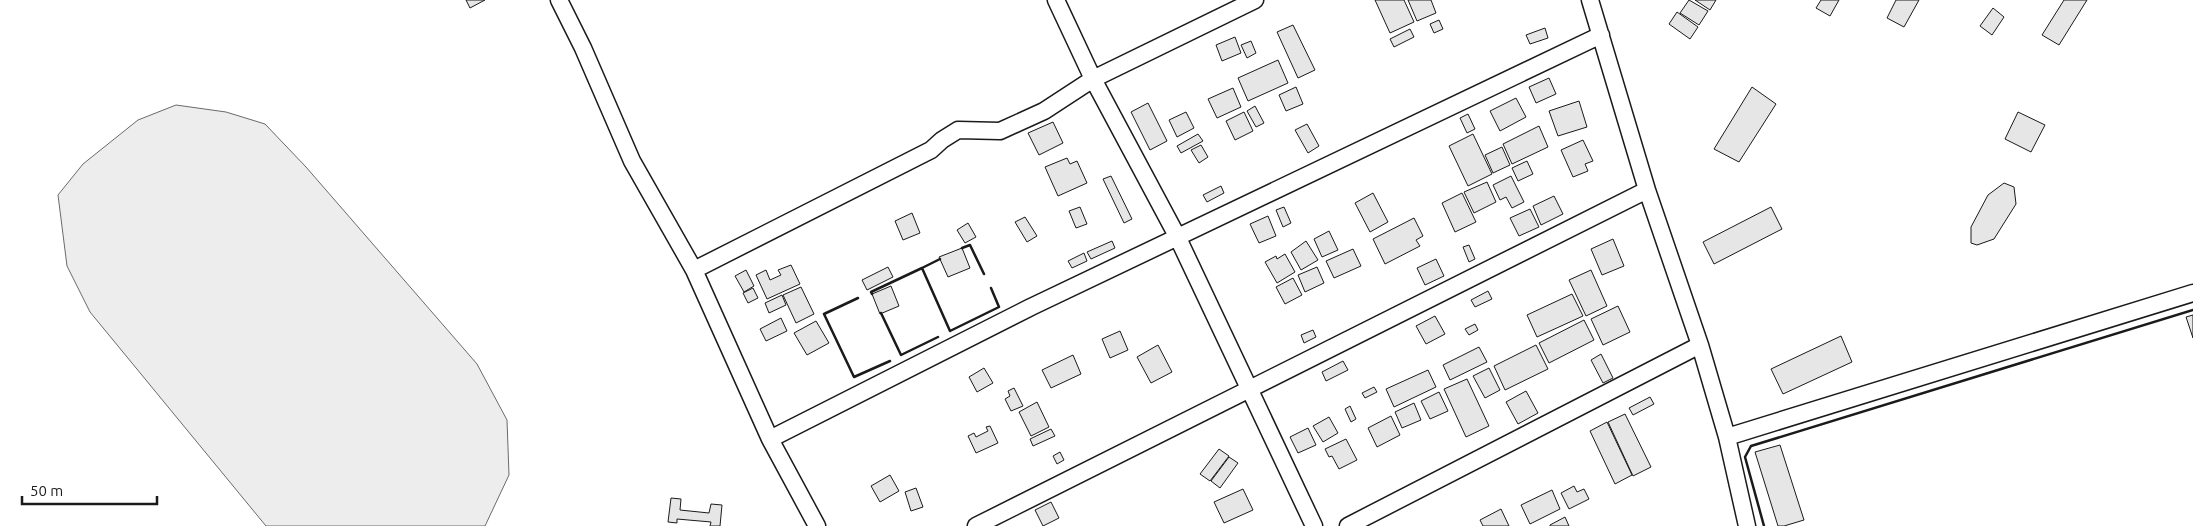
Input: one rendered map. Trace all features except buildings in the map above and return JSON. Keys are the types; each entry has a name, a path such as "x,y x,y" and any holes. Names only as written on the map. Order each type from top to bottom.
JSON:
{"street":[{"path":"559,0 583,48 632,161 694,270 770,438 817,526"},
{"path":"1056,0 1093,78 1176,236 1314,526"},
{"path":"694,270 931,150 958,130 1000,132 1044,111 1093,78 1255,0"},
{"path":"1590,0 1647,190 1700,345 1726,437 1747,526"},
{"path":"770,438 1176,236 1601,35"},
{"path":"976,526 1647,190"},
{"path":"1726,437 2193,293"},
{"path":"1348,526 1700,345"}],"shaded area":[{"path":"176,105 226,112 265,124 306,167 477,364 507,420 509,475 485,526 266,526 90,312 67,266 58,195 83,164 138,120"}],"wall":[{"path":"962,248 970,245 984,274"},
{"path":"940,259 922,268 950,331 999,307 991,288"},
{"path":"872,294 871,292 922,268"},
{"path":"858,298 824,314 854,377 890,361"},
{"path":"1764,526 1745,457 1751,446 2193,310"},
{"path":"881,313 901,355 938,337"}]}
